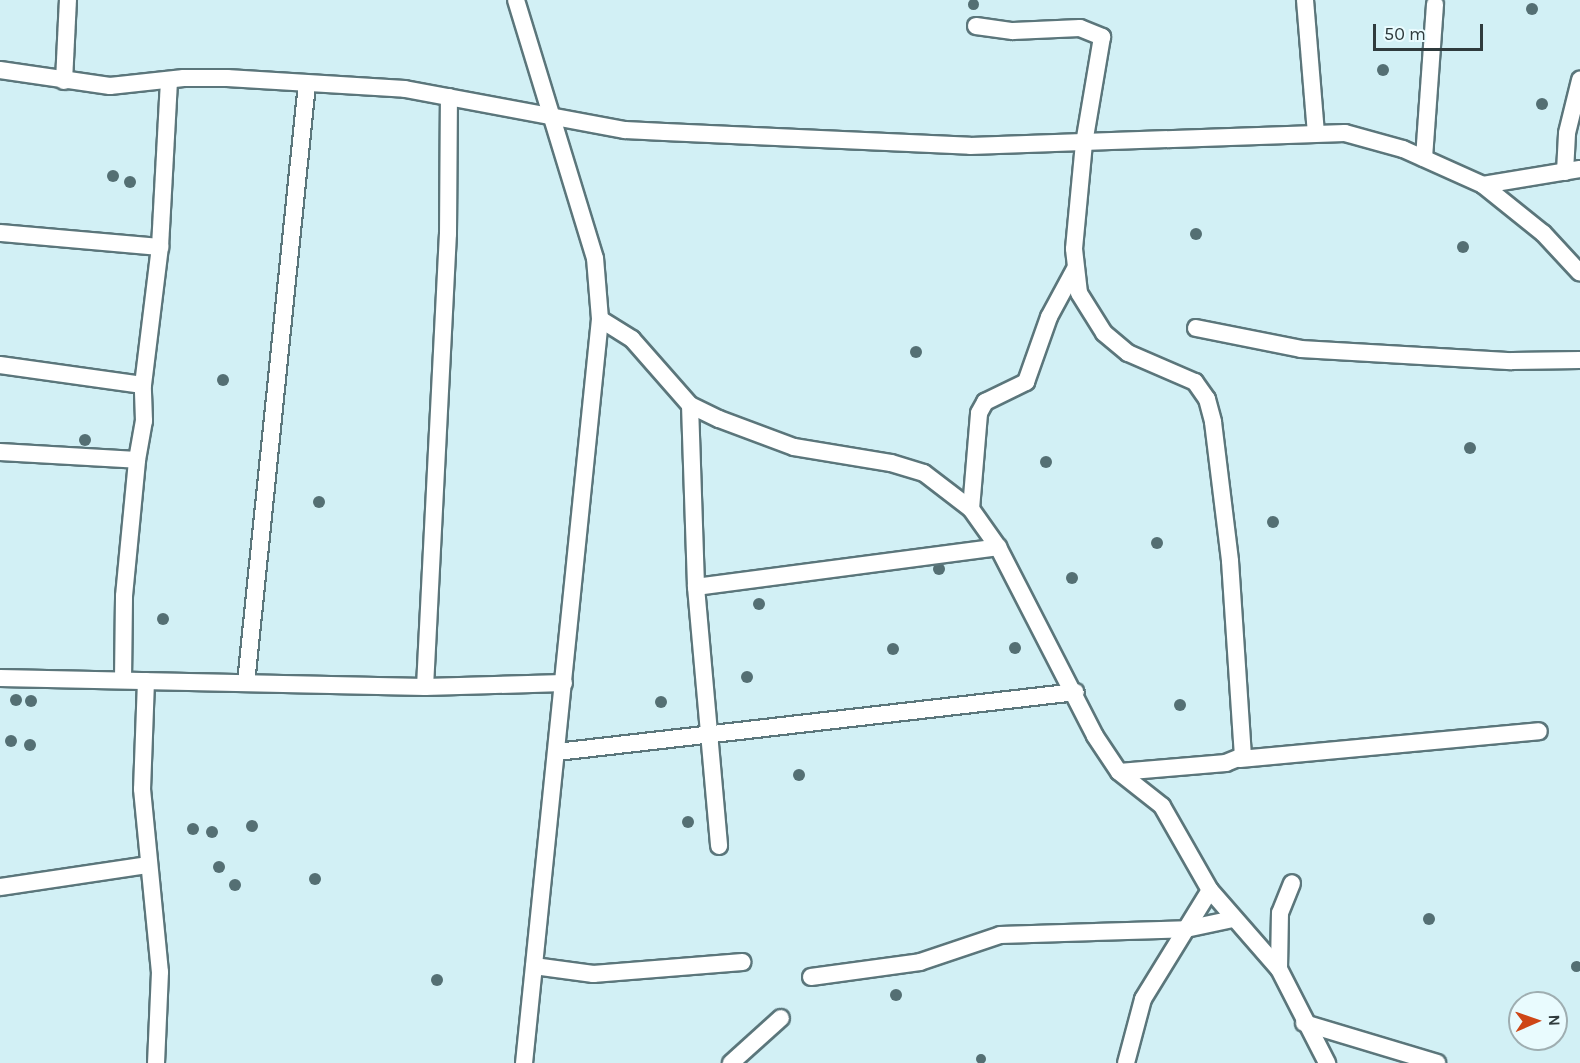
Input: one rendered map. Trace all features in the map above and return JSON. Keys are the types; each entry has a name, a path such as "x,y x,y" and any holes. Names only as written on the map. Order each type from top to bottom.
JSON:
{"street":[{"path":"64,81 68,0"},
{"path":"516,0 595,258 600,319 524,1063"},
{"path":"1305,0 1316,133"},
{"path":"1424,158 1435,4"},
{"path":"976,26 1013,32 1080,28 1102,37 1084,143 1075,269 1079,293 1104,333 1128,352 1195,382 1207,399 1221,467 1230,561 1243,749 1240,759"},
{"path":"0,70 110,86 169,80 227,78 405,89 625,130 665,132 970,146 1316,133 1369,137 1424,158 1483,185 1543,233 1580,273"},
{"path":"123,680 124,596 137,460 144,421 143,385 160,247 169,80"},
{"path":"1483,185 1572,171 1567,133 1580,80"},
{"path":"246,683 307,84"},
{"path":"425,687 448,234 449,97"},
{"path":"0,233 160,247"},
{"path":"971,509 979,413 985,402 1026,382 1049,317 1075,269"},
{"path":"600,319 633,339 690,405 794,447 891,463 924,473 971,509 998,547 1076,692 1095,736 1119,772 1162,806 1210,890 1233,919 1280,969 1304,1023 1327,1063"},
{"path":"1196,328 1301,349 1512,361 1580,360"},
{"path":"0,365 143,385"},
{"path":"690,405 696,587 706,732 719,846"},
{"path":"0,452 137,460"},
{"path":"696,587 998,547"},
{"path":"0,678 425,687 564,683"},
{"path":"146,681 142,789 147,866 160,972 156,1063"},
{"path":"557,752 706,732 1076,692"},
{"path":"1119,772 1539,731"},
{"path":"0,887 147,866"},
{"path":"1280,969 1280,913 1292,883"},
{"path":"1126,1063 1143,999 1210,890"},
{"path":"811,976 920,962 1000,936 1186,929 1233,919"},
{"path":"534,966 593,974 743,962"},
{"path":"731,1063 781,1018"},
{"path":"1304,1023 1437,1063"}],"building":[{"path":"973,-1 977,0 977,8 973,9 969,8 968,4 969,0"},
{"path":"1534,3 1538,9 1534,15 1530,15 1526,7"},
{"path":"1385,64 1389,70 1385,76 1381,76 1377,68"},
{"path":"1544,98 1548,104 1544,110 1540,110 1536,102"},
{"path":"115,170 119,176 115,182 111,182 107,174"},
{"path":"132,176 136,182 132,188 128,188 124,180"},
{"path":"1198,228 1202,234 1198,240 1194,240 1190,232"},
{"path":"1465,241 1469,247 1465,253 1461,253 1457,245"},
{"path":"918,346 922,352 918,358 914,358 910,350"},
{"path":"225,374 229,380 225,386 221,386 217,378"},
{"path":"87,434 91,440 87,446 83,446 79,438"},
{"path":"1472,442 1476,448 1472,454 1468,454 1464,446"},
{"path":"1048,456 1052,462 1048,468 1044,468 1040,460"},
{"path":"321,496 325,502 321,508 317,508 313,500"},
{"path":"1275,516 1279,522 1275,528 1271,528 1267,520"},
{"path":"1159,537 1163,543 1159,549 1155,549 1151,541"},
{"path":"941,563 945,569 941,575 937,575 933,567"},
{"path":"1074,572 1078,578 1074,584 1070,584 1066,576"},
{"path":"761,598 765,604 761,610 757,610 753,602"},
{"path":"165,613 169,619 165,625 161,625 157,617"},
{"path":"1017,642 1021,648 1017,654 1013,654 1009,646"},
{"path":"895,643 899,649 895,655 891,655 887,647"},
{"path":"749,671 753,677 749,683 745,683 741,675"},
{"path":"18,694 22,700 18,706 14,706 10,698"},
{"path":"33,695 37,701 33,707 29,707 25,699"},
{"path":"663,696 667,702 663,708 659,708 655,700"},
{"path":"1182,699 1186,705 1182,711 1178,711 1174,703"},
{"path":"13,735 17,741 13,747 9,747 5,739"},
{"path":"32,739 36,745 32,751 28,751 24,743"},
{"path":"801,769 805,775 801,781 797,781 793,773"},
{"path":"690,816 694,822 690,828 686,828 682,820"},
{"path":"254,820 258,826 254,832 250,832 246,824"},
{"path":"195,823 199,829 195,835 191,835 187,827"},
{"path":"214,826 218,832 214,838 210,838 206,830"},
{"path":"221,861 225,867 221,873 217,873 213,865"},
{"path":"317,873 321,879 317,885 313,885 309,877"},
{"path":"237,879 241,885 237,891 233,891 229,883"},
{"path":"1431,913 1435,919 1431,925 1427,925 1423,917"},
{"path":"1576,961 1580,962 1580,970 1576,971 1572,970 1571,966 1572,962"},
{"path":"439,974 443,980 439,986 435,986 431,978"},
{"path":"898,989 902,995 898,1001 894,1001 890,993"},
{"path":"981,1054 985,1055 985,1063 981,1064 977,1063 976,1059 977,1055"}]}
